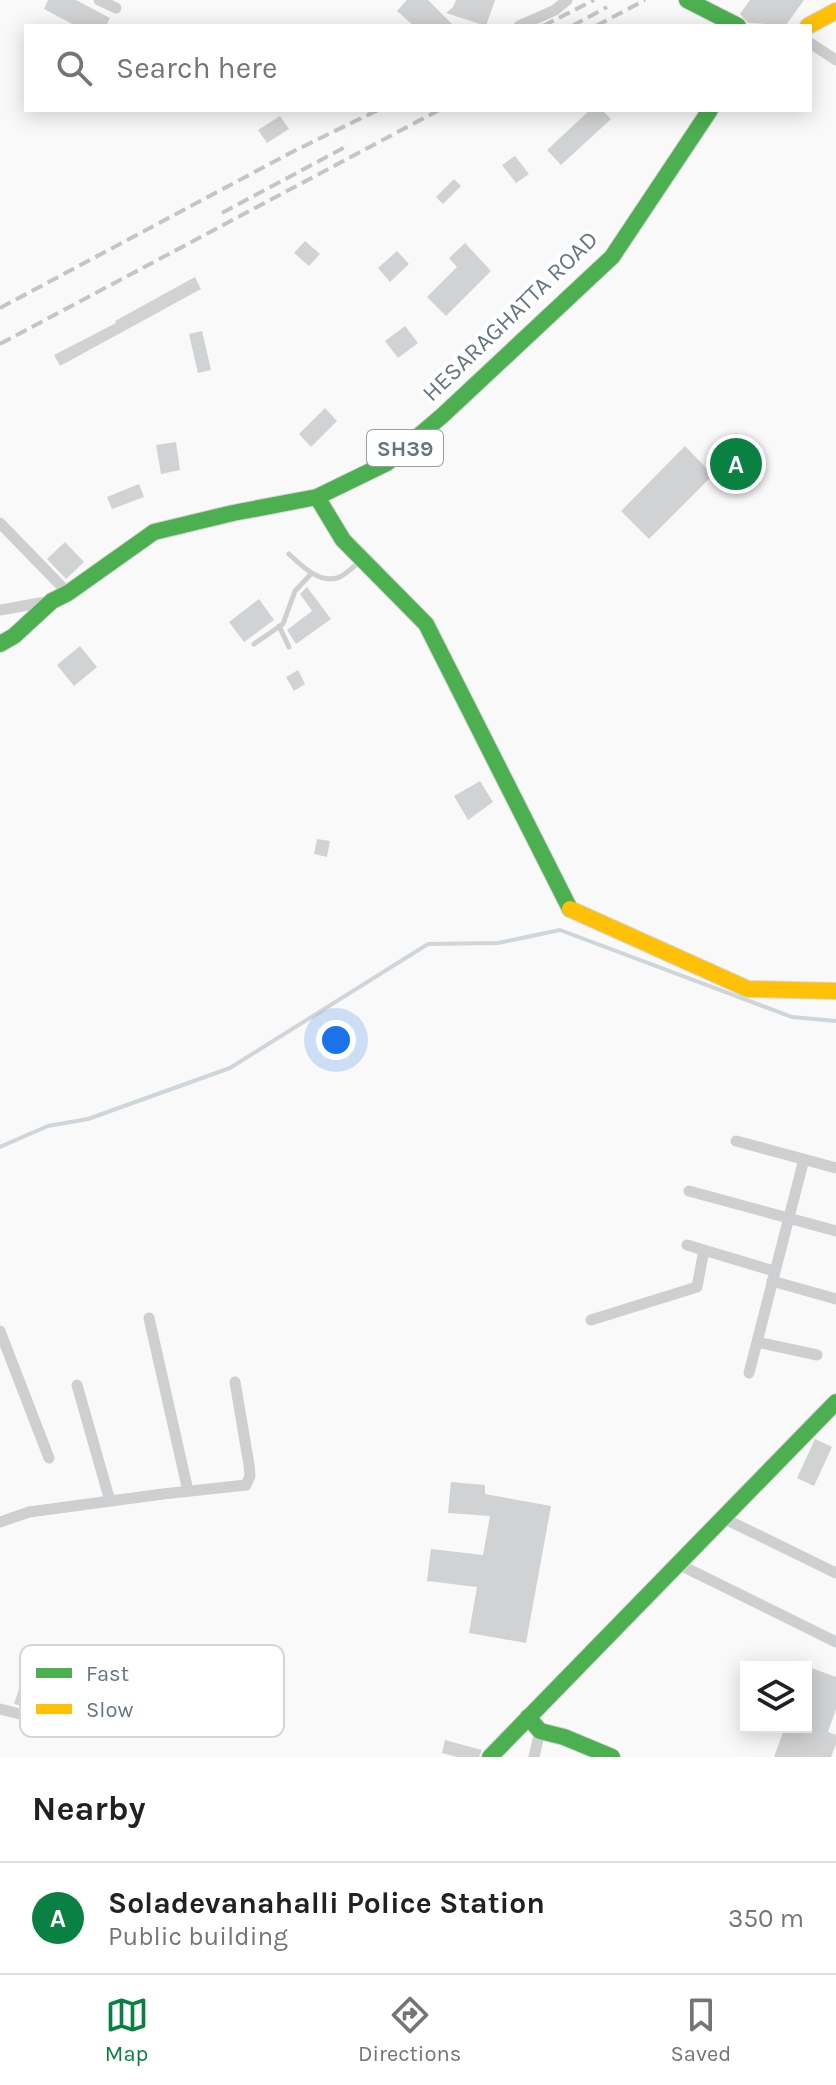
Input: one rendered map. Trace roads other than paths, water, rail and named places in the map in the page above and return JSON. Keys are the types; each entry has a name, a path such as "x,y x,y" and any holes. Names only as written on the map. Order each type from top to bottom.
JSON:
{"street":[{"path":"99,0 116,8"},
{"path":"524,24 555,10 567,0"},
{"path":"687,0 734,24"},
{"path":"812,24 836,11"},
{"path":"812,44 836,60"},
{"name":"HESARAGHATTA ROAD","path":"0,644 14,636 52,601 154,532 317,497 387,463 443,415 612,257 709,112"},
{"path":"317,497 343,540 426,624 571,911 748,989 836,991"},
{"path":"0,523 68,593"},
{"path":"0,610 52,601"},
{"path":"736,1141 836,1168"},
{"path":"749,1373 804,1159"},
{"path":"689,1191 836,1231"},
{"path":"687,1245 836,1299"},
{"path":"591,1320 697,1287 704,1250"},
{"path":"149,1318 188,1491"},
{"path":"0,1331 49,1458"},
{"path":"757,1342 817,1355"},
{"path":"0,1522 29,1512 246,1485 250,1476 249,1465 235,1382"},
{"path":"77,1385 110,1501"},
{"path":"490,1757 836,1402"},
{"path":"723,1518 836,1573"},
{"path":"678,1564 836,1642"},
{"path":"0,1709 20,1714"},
{"path":"528,1717 540,1731 564,1737 612,1757"},
{"path":"534,1757 540,1731"}],"lane":[{"path":"289,554 307,571 324,578 338,578 362,559"},
{"path":"254,644 283,624 295,591 312,573"},
{"path":"279,626 289,647"}],"waterway":[{"path":"0,1147 48,1126 88,1119 230,1068 428,944 498,943 560,930 792,1017 836,1021"}],"railway":[{"path":"547,24 594,0"},
{"path":"600,24 645,0"},
{"path":"576,24 607,7"},
{"path":"0,308 294,151 374,112"},
{"path":"0,344 435,112"},
{"path":"222,213 349,145"}],"place":[{"name":"Soladevanahalli Police Station","path":"736,464"}]}
